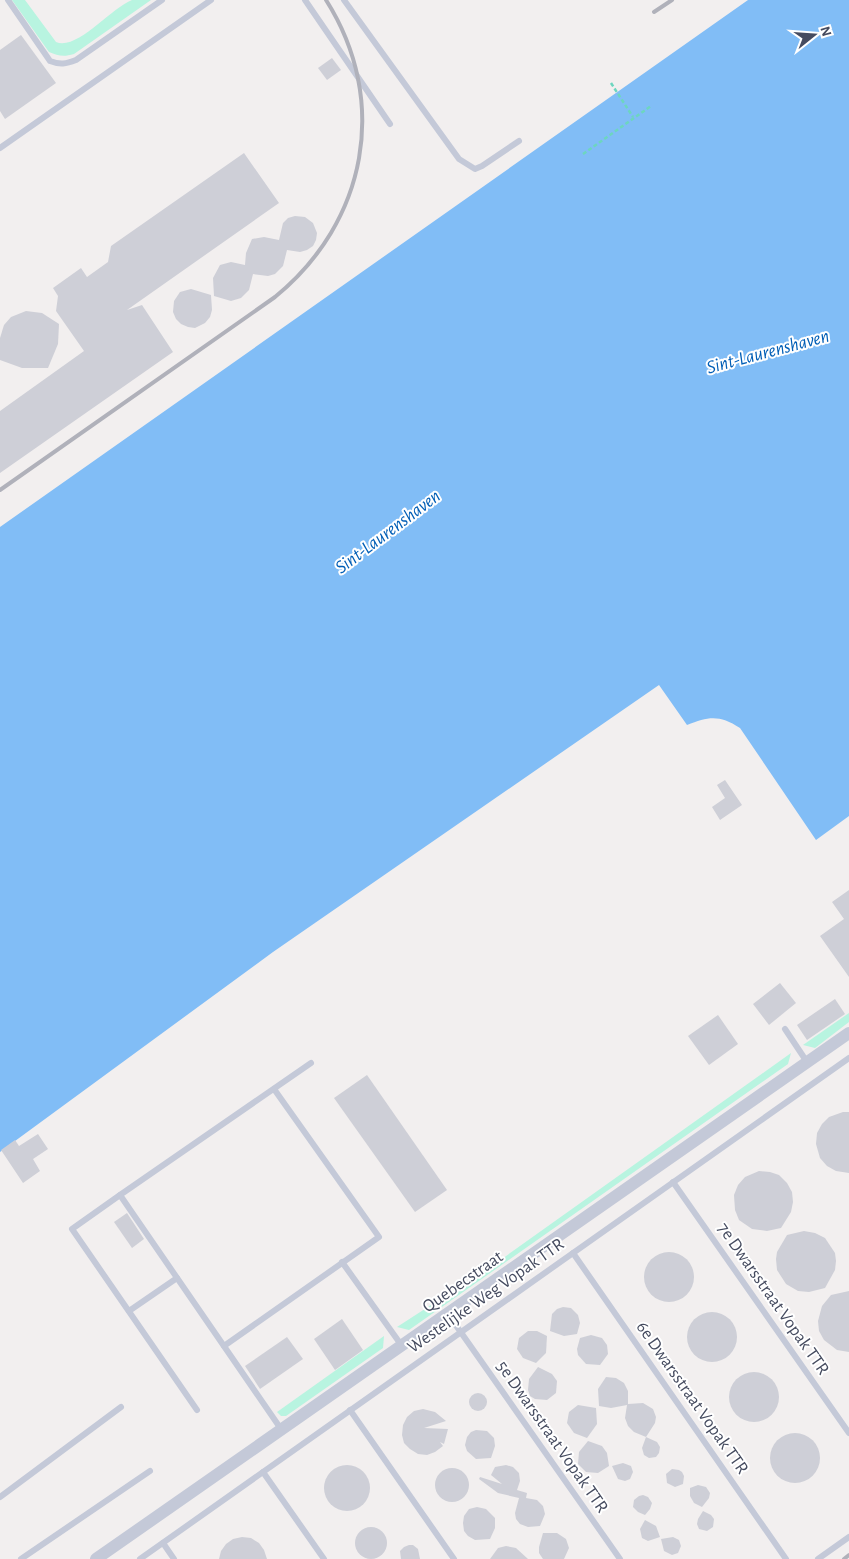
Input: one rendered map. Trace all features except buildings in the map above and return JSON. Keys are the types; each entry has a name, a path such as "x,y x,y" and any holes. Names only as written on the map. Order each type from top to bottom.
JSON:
{"street":[{"name":"Quebecstraat","path":"96,1559 849,1032"}],"lane":[{"path":"8,0 50,61 58,64 67,64 76,60 162,0"},
{"path":"0,148 211,0"},
{"path":"305,0 390,124"},
{"path":"344,0 459,159 476,169 519,141"},
{"path":"784,1029 807,1062"},
{"name":"Westelijke Weg Vopak TTR","path":"140,1559 849,1058"},
{"path":"197,1410 72,1229 311,1063"},
{"path":"224,1346 379,1237 274,1089"},
{"name":"7e Dwarsstraat Vopak TTR","path":"673,1182 849,1434"},
{"path":"120,1196 281,1429"},
{"name":"6e Dwarsstraat Vopak TTR","path":"572,1253 786,1559"},
{"path":"342,1262 402,1346"},
{"path":"129,1311 177,1278"},
{"name":"5e Dwarsstraat Vopak TTR","path":"448,1314 620,1559"},
{"path":"0,1497 121,1407"},
{"path":"350,1410 454,1559"},
{"path":"21,1559 150,1471"},
{"path":"263,1472 324,1559"},
{"path":"818,1559 849,1537"},
{"path":"163,1543 174,1559"}],"path":[{"path":"610,83 633,117"},
{"path":"583,154 651,106"}],"green space":[{"path":"12,0 25,0 56,42 64,43 84,35 114,11 132,0 151,0 74,54 64,56 49,52"},
{"path":"849,1013 849,1022 815,1048 803,1045"},
{"path":"791,1053 788,1064 409,1330 397,1327 499,1261"},
{"path":"384,1336 383,1348 286,1416 281,1416 277,1412"}],"water":[{"name":"Sint-Laurenshaven","path":"748,0 849,0 849,816 816,840 740,728 726,721 714,718 687,725 659,685 273,952 0,1152 0,527"}],"railway":[{"path":"0,490 275,297 306,267 331,233 348,197 359,158 362,119 358,78 346,39 326,0"},
{"path":"654,12 672,0"},
{"path":"844,1559 849,1555"}]}
